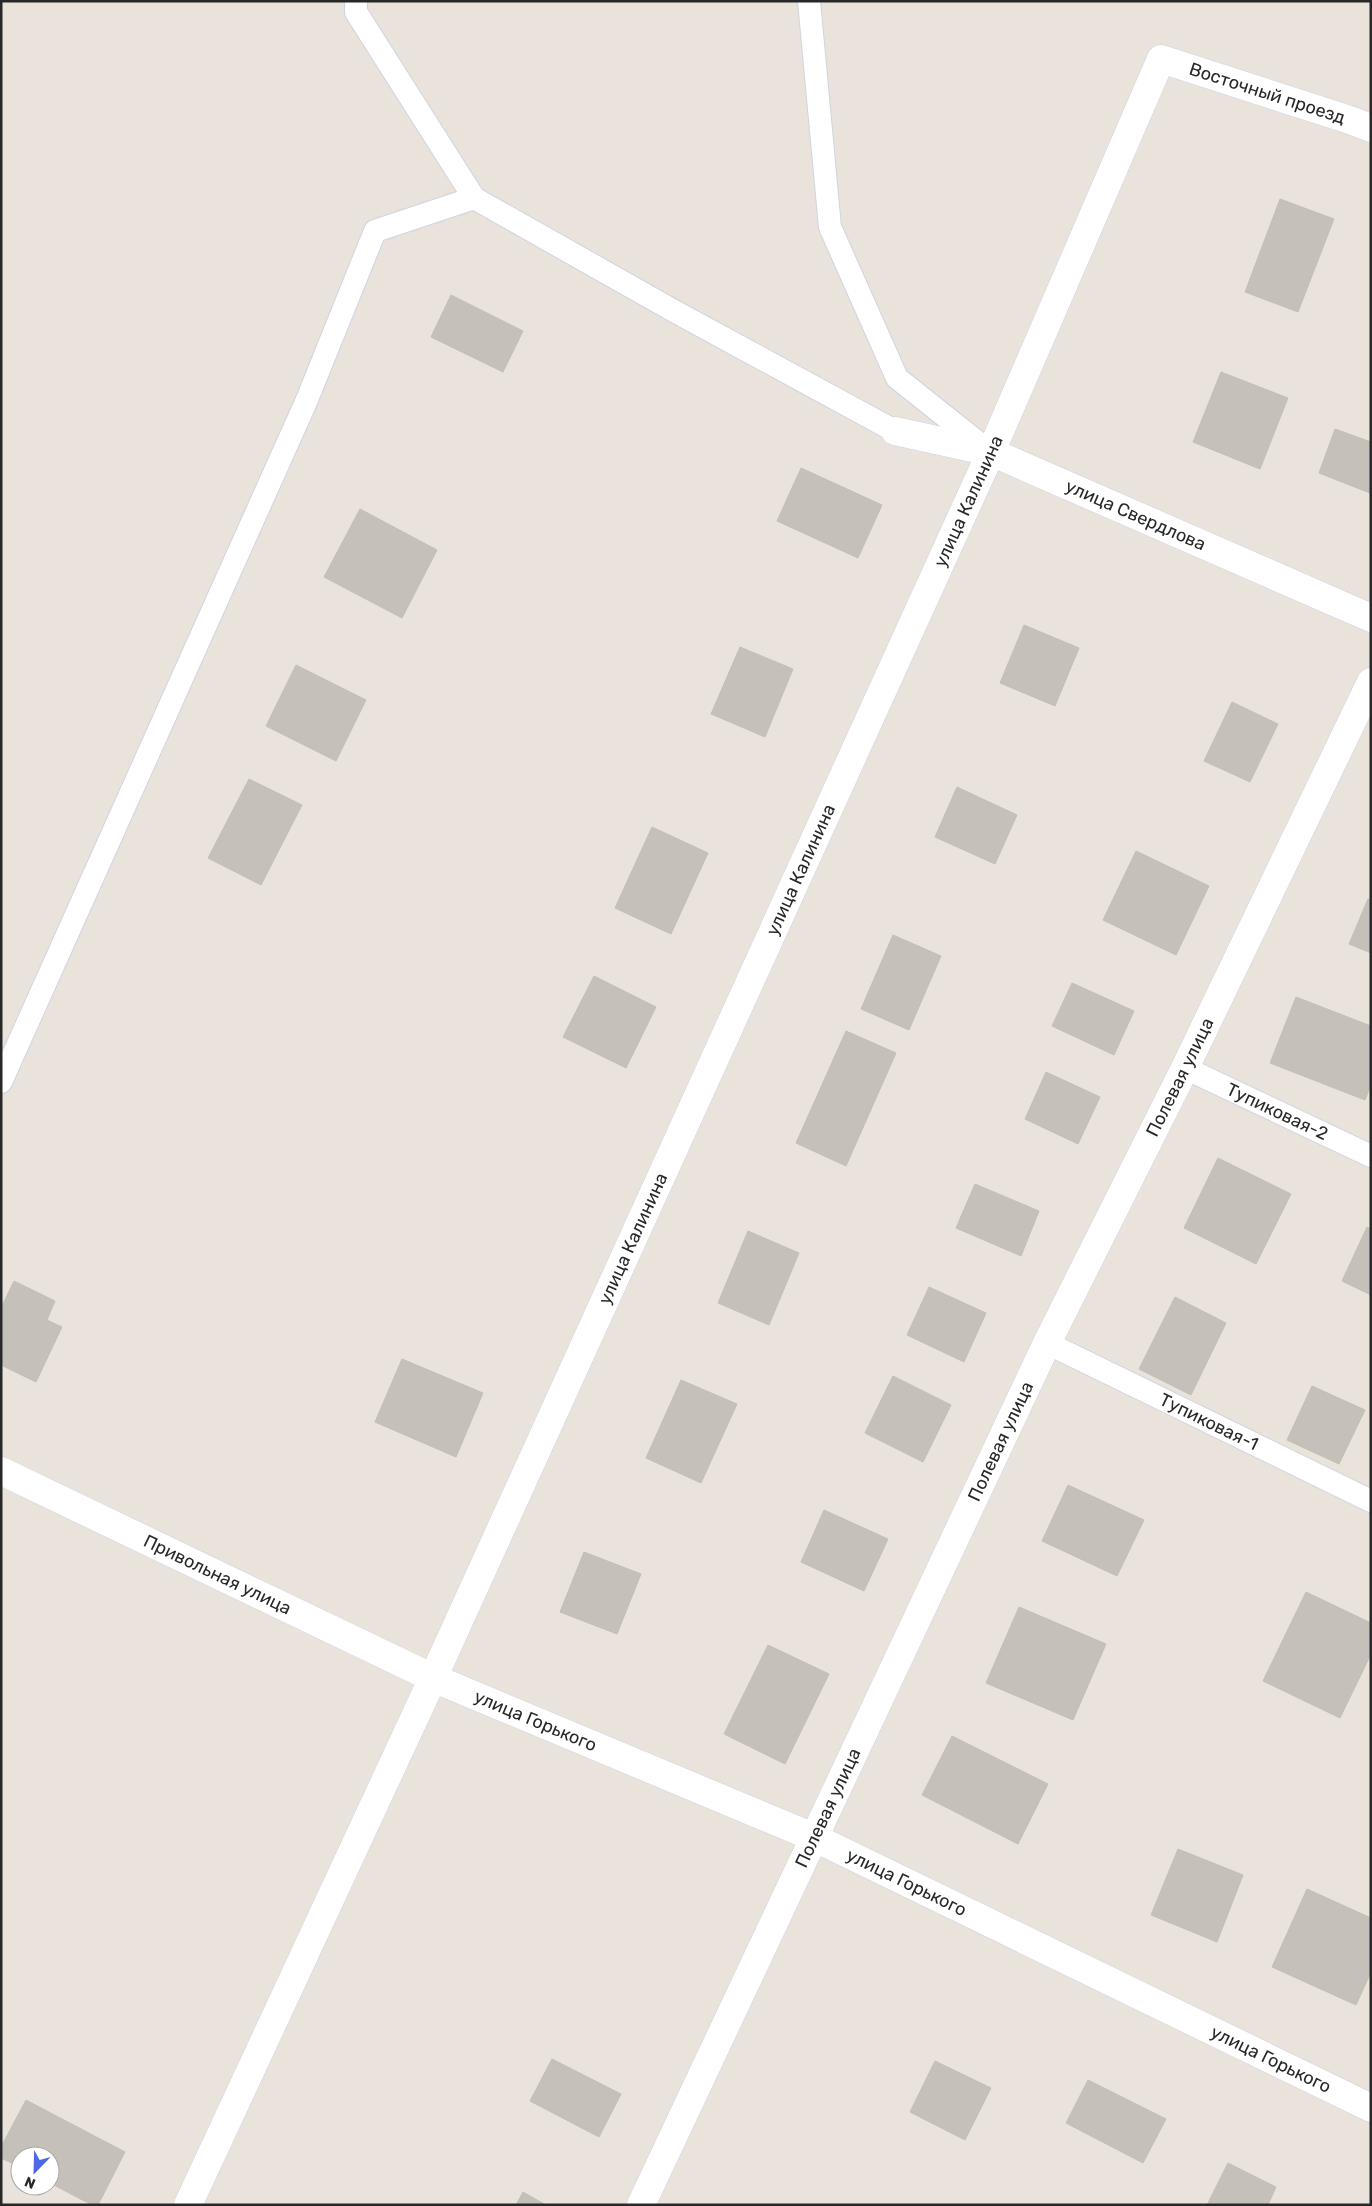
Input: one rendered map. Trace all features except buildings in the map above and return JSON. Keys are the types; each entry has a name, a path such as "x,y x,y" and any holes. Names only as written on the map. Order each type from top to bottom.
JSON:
{"street":[{"name":"улица Калинина","path":"188,2205 433,1678 991,452 1161,59"},
{"name":"Восточный проезд","path":"1161,59 1371,128"},
{"name":"улица Свердлова","path":"895,431 991,452 1371,618"},
{"name":"Полевая улица","path":"641,2205 1047,1344 1186,1068 1371,682"},
{"name":"Привольная улица","path":"1,1471 433,1678"},
{"name":"улица Горького","path":"433,1678 813,1837 1371,2108"}],"lane":[{"path":"809,1 830,226 897,378 991,452"},
{"path":"351,5 474,198 674,311 895,431"},
{"path":"1,1082 302,411 376,231 474,198"},
{"name":"Тупиковая-2","path":"1186,1068 1371,1156"},
{"name":"Тупиковая-1","path":"1047,1344 1371,1501"}]}
